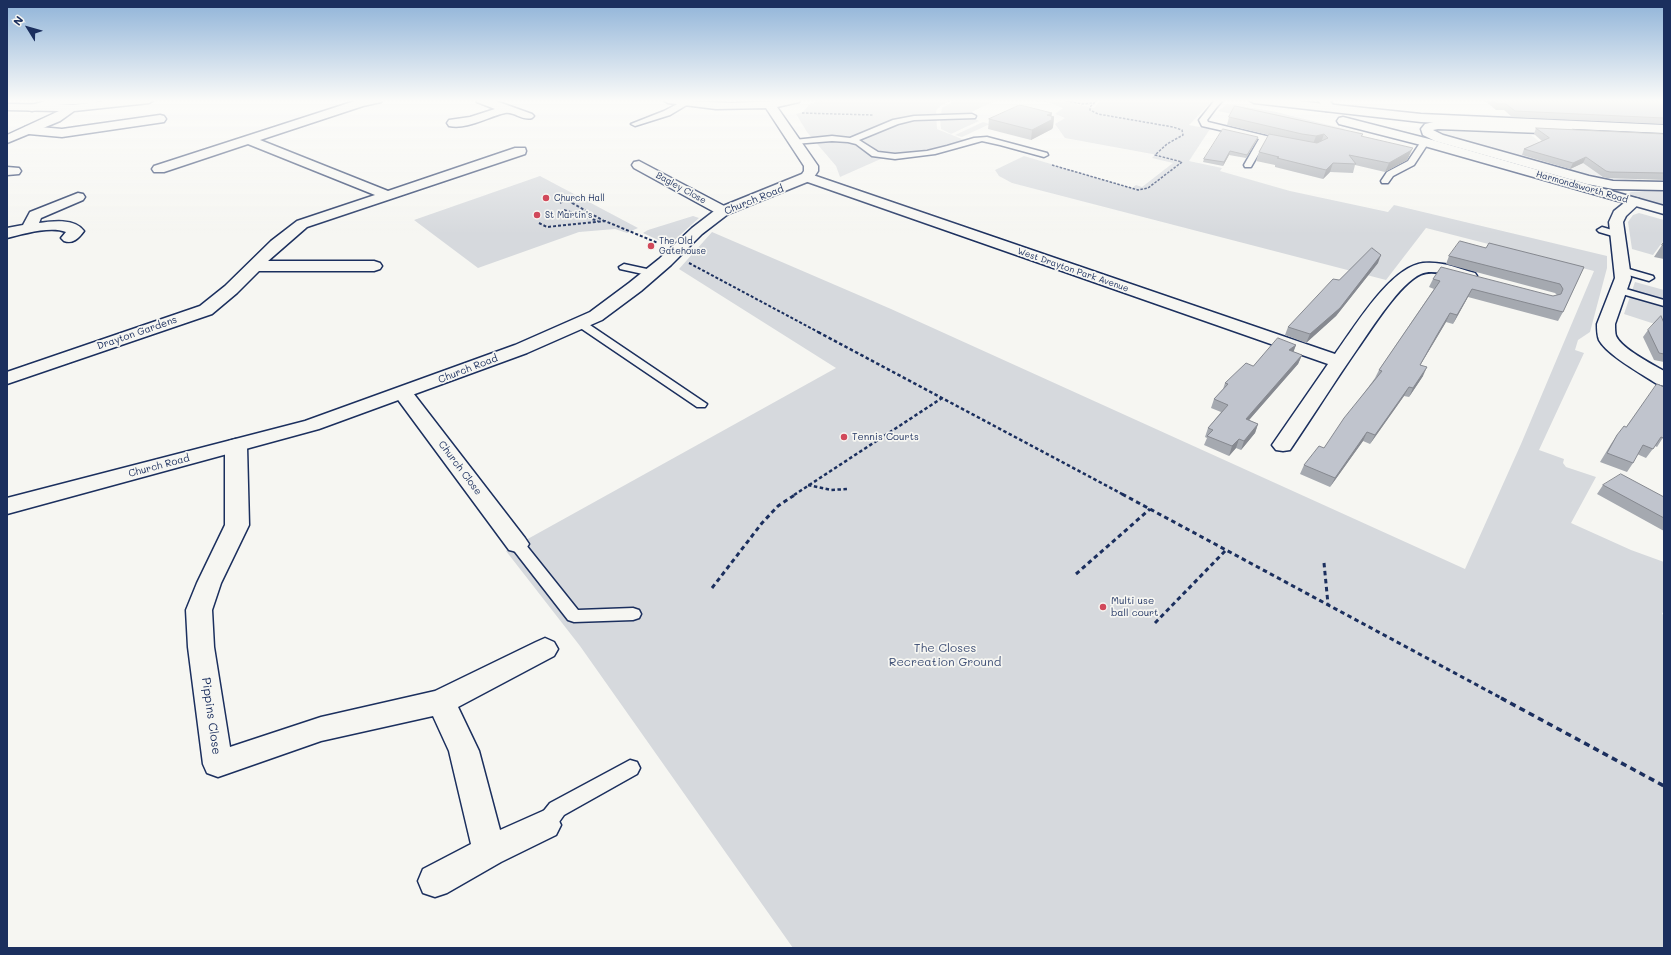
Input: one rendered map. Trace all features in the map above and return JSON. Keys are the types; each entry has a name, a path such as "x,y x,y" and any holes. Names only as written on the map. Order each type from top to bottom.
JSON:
{"street":[{"path":"159,169 235,145"},
{"path":"260,145 387,195"},
{"path":"796,145 810,166 811,171 807,177"},
{"name":"Harmondsworth Road","path":"1435,145 1557,176 1634,202 1664,210"},
{"path":"1459,145 1557,176 1607,184 1664,186"},
{"name":"Drayton Gardens","path":"7,378 206,310 302,224 520,151"},
{"name":"Bagley Close","path":"638,165 723,212"},
{"name":"Church Road","path":"7,506 312,425 521,349 596,316 652,273 697,232 723,212 807,177"},
{"name":"West Drayton Park Avenue","path":"807,177 1339,362"},
{"path":"29,228 36,215 78,197"},
{"path":"1634,202 1619,214 1616,222 1609,232 1620,251 1623,278 1606,324 1606,331 1608,339 1620,351 1664,380"},
{"path":"7,233 29,228 61,225 76,231 69,238"},
{"path":"254,266 374,266"},
{"path":"1283,445 1339,362 1391,292 1410,273 1416,270 1432,268 1480,279"},
{"name":"Church Close","path":"403,393 517,544"},
{"name":"Pippins Close","path":"236,446 237,525 209,583 199,610 201,646 218,764 321,728 441,702 546,649"},
{"path":"441,702 464,751 489,852"},
{"path":"435,881 489,852 545,825"}],"lane":[{"path":"862,145 870,152 884,156 926,153 962,145"},
{"path":"1004,145 1044,155"},
{"path":"1248,165 1260,145"},
{"path":"1385,181 1390,174 1411,164 1423,145"},
{"path":"624,267 652,273"},
{"path":"1622,270 1649,278"},
{"path":"1619,290 1664,303"},
{"path":"580,323 701,404"},
{"path":"517,544 574,616 633,614"},
{"path":"545,825 557,809 630,768"}],"path":[{"path":"1050,165 1138,190 1148,188 1182,162 1155,155 1166,145"},
{"path":"560,203 568,200 605,221 634,232 675,253 1664,786"},
{"path":"564,210 600,221"},
{"path":"539,223 547,227 605,221"},
{"path":"712,588 762,523 778,506 942,398"},
{"path":"808,485 831,490 847,489"},
{"path":"1076,574 1150,509"},
{"path":"1156,623 1226,550"},
{"path":"1324,563 1328,604"}],"shaded area":[{"path":"1478,145 1543,145 1601,154 1647,183 1610,181 1572,173"}],"green space":[{"path":"818,145 951,145 921,151 892,154 840,177 836,166"},
{"name":"The Closes Recreation Ground","path":"1101,145 1200,145 1189,161 1222,168 1220,171 1290,191 1388,212 1394,205 1607,256 1607,268 1590,332 1578,340 1575,350 1584,353 1539,450 1564,459 1563,463 1566,467 1596,477 1571,523 1631,550 1664,562 1664,610 1662,614 1664,615 1664,948 793,948 580,646 506,551 836,368 679,269 712,232 891,309 1465,569 1521,444 1594,271 1426,228 1386,280 1012,183 999,176 995,170 1024,156 1132,188 1136,185 1142,187 1173,163 1152,158 1155,155 1163,156"},
{"path":"540,176 638,228 627,233 615,229 579,232 478,268 414,220"},
{"path":"1658,190 1664,192 1664,205 1625,195 1631,192"},
{"path":"1639,213 1664,220 1664,240 1653,255 1632,249 1628,222 1633,215"},
{"path":"693,216 699,218 669,245 643,233 648,230"},
{"path":"1635,282 1664,290 1664,327 1624,314"}],"building":[{"path":"1213,145 1253,145 1247,155 1230,151 1224,162 1204,159"},
{"path":"1263,145 1398,145 1413,148 1389,163 1349,155 1356,164 1333,163 1326,170 1259,152"},
{"path":"1534,145 1664,145 1664,173 1610,172 1606,171 1586,157 1573,163 1524,149"},
{"path":"1460,241 1486,248 1489,243 1584,267 1563,312 1472,289 1457,315 1450,313 1420,365 1427,367 1413,388 1409,387 1375,435 1367,432 1335,478 1304,465 1319,446 1324,448 1344,418 1382,371 1379,370 1440,281 1433,279 1441,267 1553,296 1561,294 1563,289 1560,284 1449,256"},
{"path":"1372,248 1381,255 1340,308 1310,334 1288,327 1333,279 1339,280"},
{"path":"1661,316 1664,323 1664,354 1659,353 1648,330"},
{"path":"1278,338 1296,345 1289,350 1302,355 1246,419 1258,424 1244,441 1239,439 1232,446 1207,436 1213,430 1208,428 1228,405 1214,399 1228,384 1225,383 1246,363 1253,366"},
{"path":"1657,384 1664,387 1663,438 1661,437 1653,449 1643,445 1633,463 1607,453 1617,435 1624,426 1626,427"},
{"path":"1621,474 1664,497 1664,518 1603,485"}],"place":[{"name":"Church Hall","path":"546,198"},
{"name":"St Martin's","path":"537,215"},
{"name":"The Old Gatehouse","path":"651,246"},
{"name":"Tennis Courts","path":"844,437"},
{"name":"Multi use ball court","path":"1103,607"}]}
